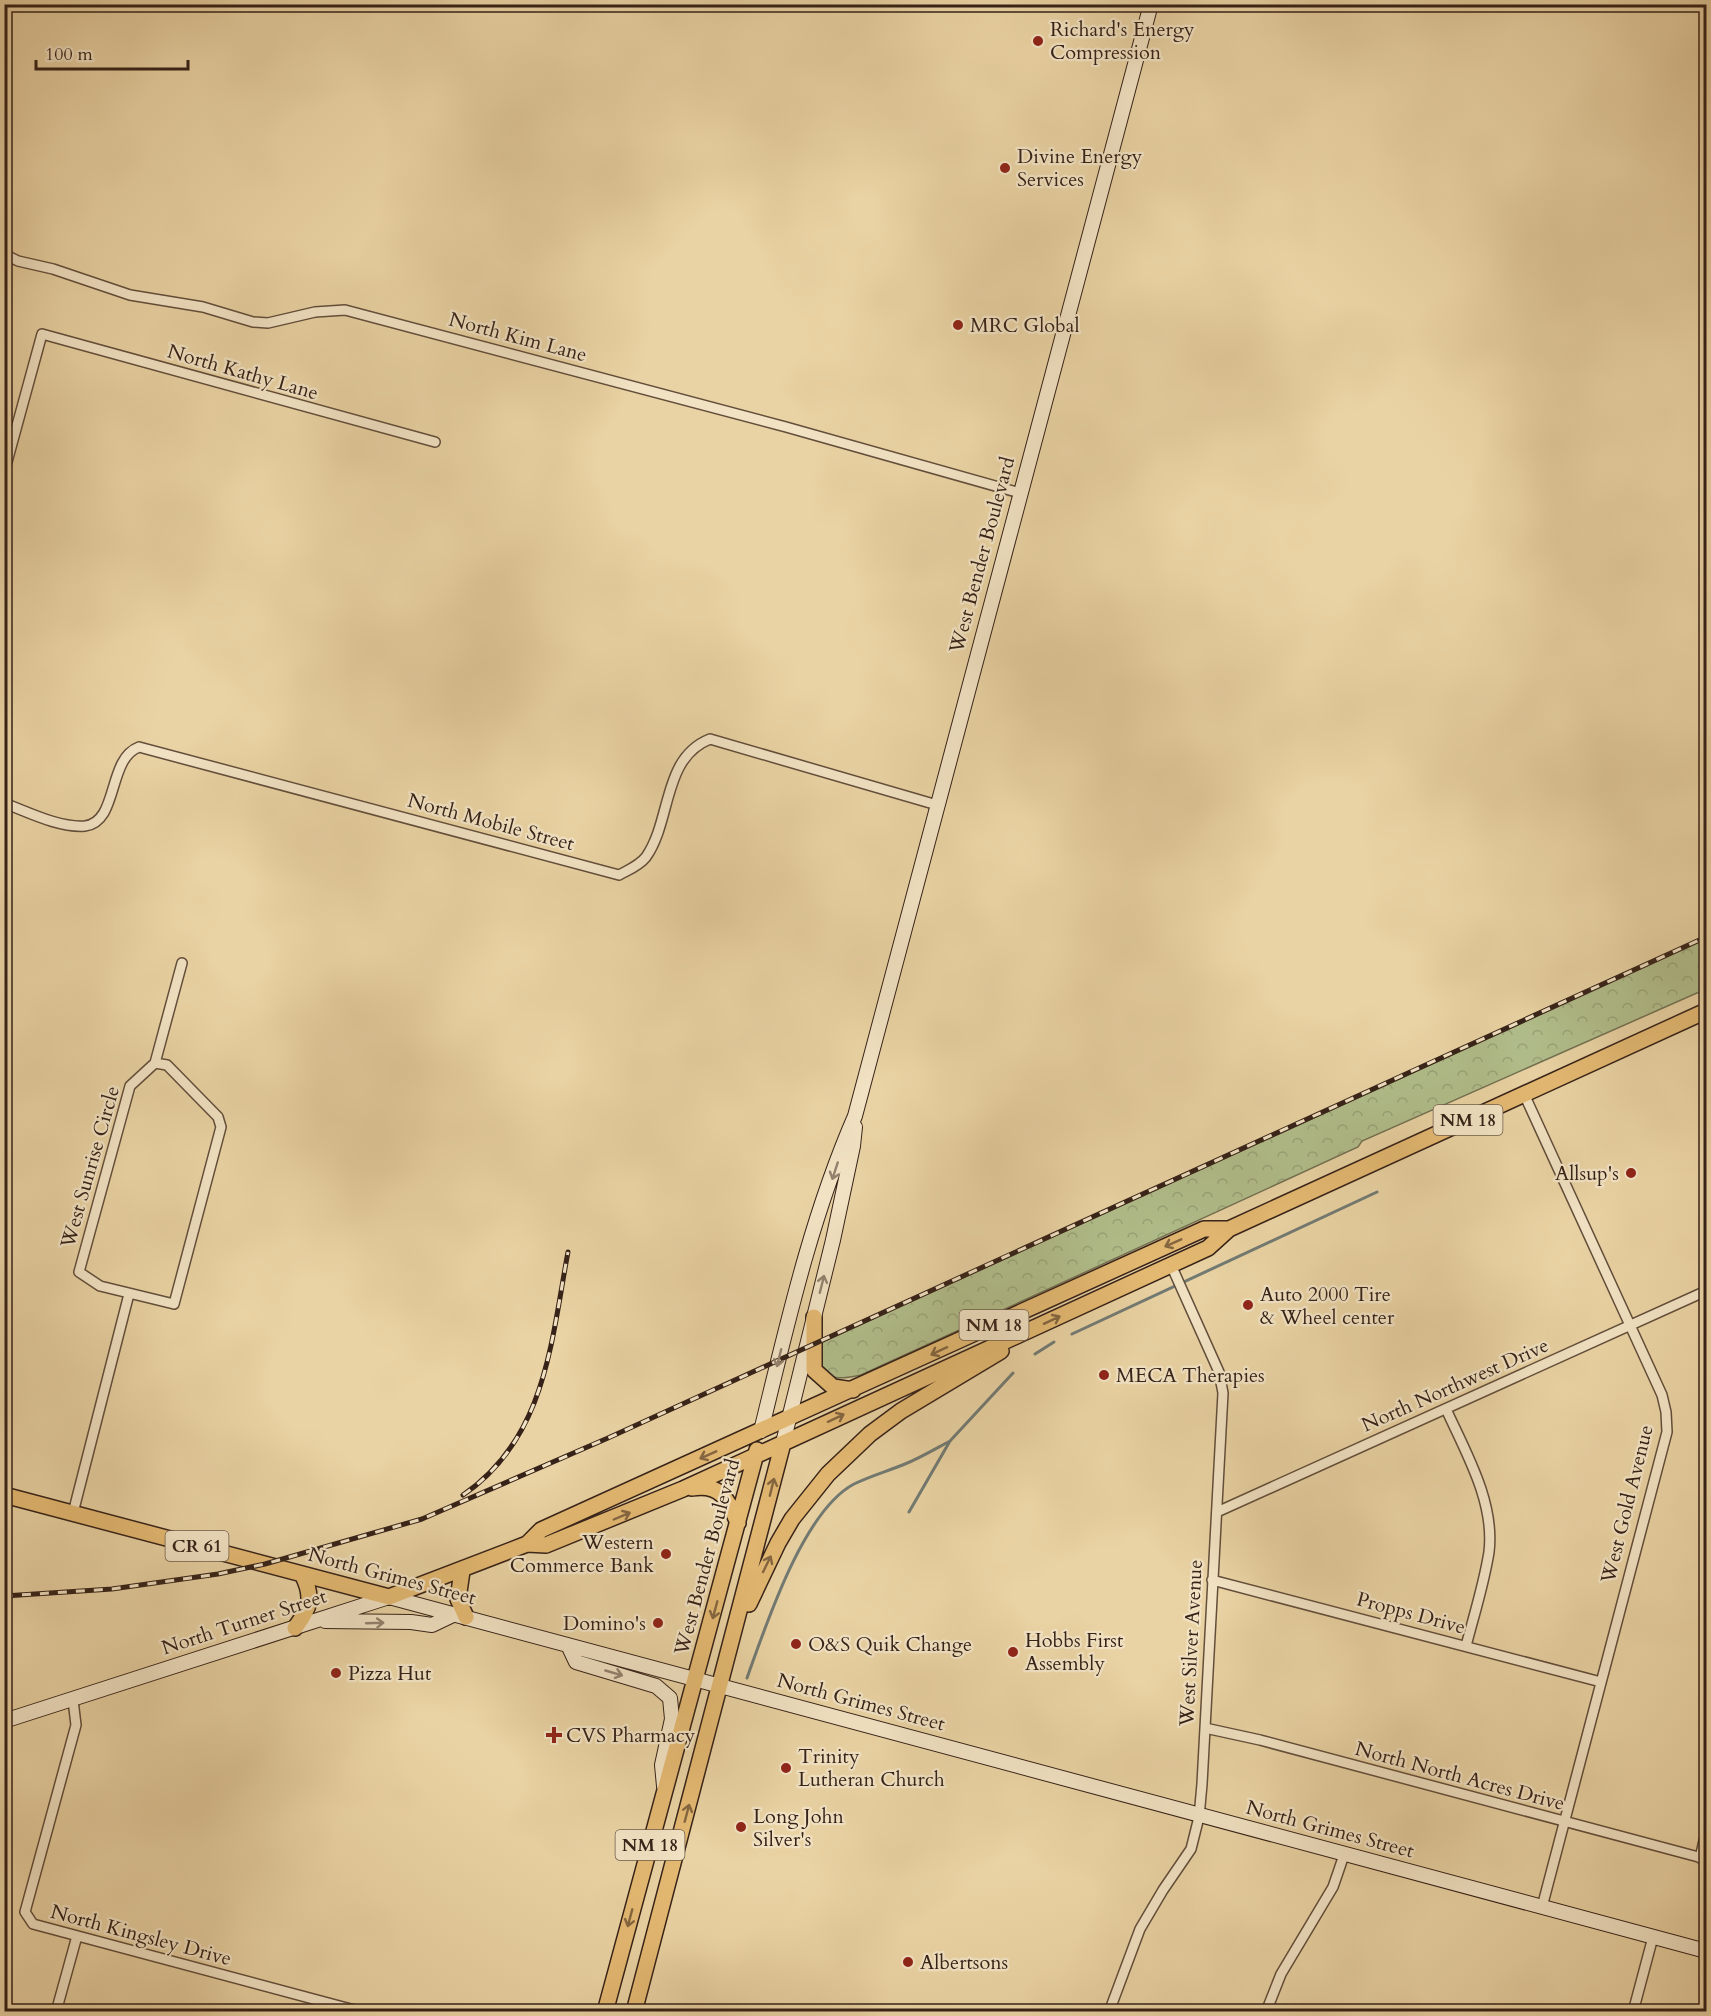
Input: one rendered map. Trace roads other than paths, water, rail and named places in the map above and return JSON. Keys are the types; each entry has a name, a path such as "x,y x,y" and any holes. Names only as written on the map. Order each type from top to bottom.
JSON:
{"main road":[{"name":"West Bender Boulevard","path":"605,2012 738,1522 796,1287 844,1142 855,1116 1151,4"},
{"name":"NM 18","path":"783,1443 1208,1248 1229,1229 1707,1011"},
{"name":"West Bender Boulevard","path":"634,2012 789,1419 853,1146 855,1116"},
{"name":"NM 18","path":"761,1431 1204,1229 1229,1229"},
{"path":"814,1317 814,1370 833,1388 853,1390"},
{"path":"734,1636 777,1544 792,1519 828,1474 878,1428 944,1385 999,1354 1015,1336"},
{"name":"North Turner Street","path":"4,1721 317,1621 462,1571 527,1544 541,1530 761,1431"},
{"name":"North Turner Street","path":"527,1544 546,1545 683,1489 783,1443"},
{"path":"683,1489 704,1486 715,1488 728,1499 738,1522"},
{"name":"North Grimes Street","path":"4,1495 1707,1951"},
{"path":"317,1621 411,1622 432,1625 461,1616 458,1599 462,1571"},
{"path":"295,1628 308,1610 311,1599 310,1588 302,1574"},
{"path":"568,1645 576,1662 656,1686 670,1698 672,1719 662,1764 665,1791"},
{"path":"639,1886 666,1893"}],"street":[{"name":"North Kim Lane","path":"4,254 18,261 53,269 130,295 203,307 253,322 268,324 315,312 345,310 786,427 1020,493"},
{"name":"North Kathy Lane","path":"4,473 42,334 435,442"},
{"name":"North Mobile Street","path":"4,803 58,822 85,826 97,820 106,807 117,771 130,750 140,747 619,875 645,858 654,842 679,767 696,745 710,739 937,805"},
{"path":"155,1063 182,963"},
{"name":"West Sunrise Circle","path":"155,1063 167,1065 212,1111 218,1118 221,1133 174,1304 129,1294 100,1286 79,1272 130,1086 155,1063"},
{"name":"West Gold Avenue","path":"1524,1094 1662,1395 1666,1412 1666,1432 1542,1907"},
{"name":"West Silver Avenue","path":"1109,2012 1140,1929 1162,1890 1184,1862 1191,1848 1199,1816 1223,1393 1219,1372 1171,1265"},
{"name":"North Northwest Drive","path":"1217,1512 1707,1291"},
{"path":"73,1513 129,1294"},
{"path":"1446,1409 1482,1490 1488,1518 1489,1550 1466,1646"},
{"name":"Propps Drive","path":"1212,1580 1601,1682"},
{"name":"North Kingsley Drive","path":"73,1700 76,1725 26,1912 33,1924 362,2012"},
{"name":"North North Acres Drive","path":"1205,1728 1260,1740 1703,1859"},
{"path":"1703,1859 1707,1832"},
{"path":"1266,2012 1281,1974 1333,1887 1344,1855"},
{"path":"56,2012 76,1936"},
{"path":"1633,2012 1653,1937"}],"waterway":[{"path":"1072,1334 1377,1192"},
{"path":"1035,1354 1054,1342"},
{"path":"909,1512 950,1441 1013,1373"},
{"path":"747,1678 788,1571 818,1518 836,1498 854,1484 911,1462 950,1441"}],"railway":[{"path":"4,1596 112,1589 218,1574 265,1564 422,1519 608,1438 1706,937"},
{"path":"463,1495 491,1472 512,1446 528,1417 549,1353 568,1252"}],"place":[{"name":"Richard's Energy Compression","path":"1038,41"},
{"name":"Divine Energy Services","path":"1005,168"},
{"name":"MRC Global","path":"958,325"},
{"name":"Allsup's","path":"1631,1173"},
{"name":"Auto 2000 Tire & Wheel center","path":"1248,1305"},
{"name":"MECA Therapies","path":"1104,1375"},
{"name":"Western Commerce Bank","path":"666,1554"},
{"name":"Domino's","path":"658,1623"},
{"name":"O&S Quik Change","path":"796,1644"},
{"name":"Hobbs First Assembly","path":"1013,1652"},
{"name":"Pizza Hut","path":"336,1673"},
{"name":"CVS Pharmacy","path":"554,1735"},
{"name":"Trinity Lutheran Church","path":"786,1768"},
{"name":"Long John Silver's","path":"741,1827"},
{"name":"Albertsons","path":"908,1962"}]}
